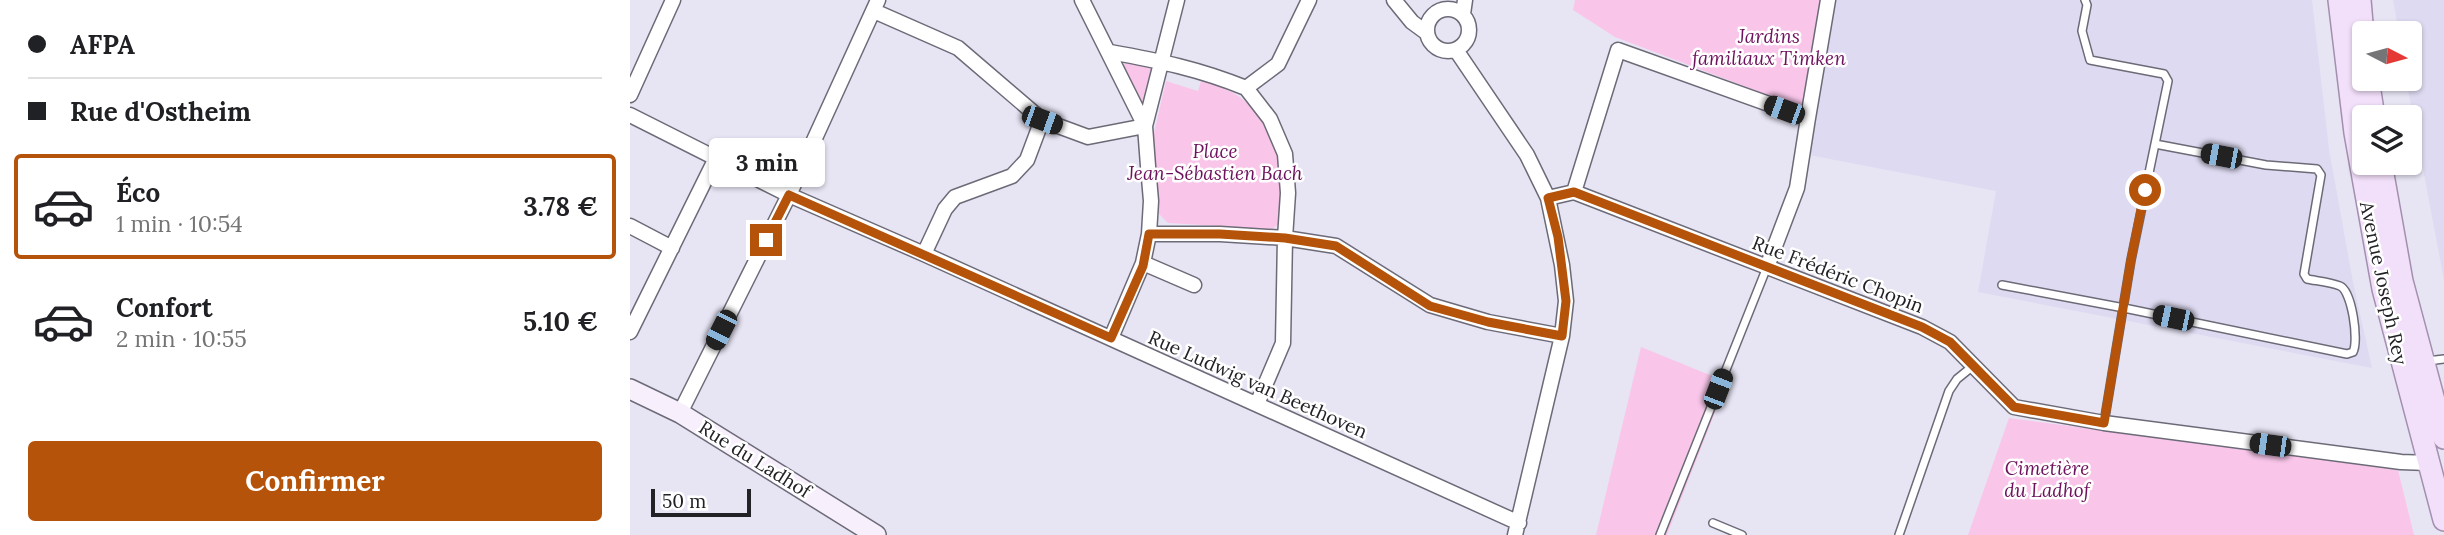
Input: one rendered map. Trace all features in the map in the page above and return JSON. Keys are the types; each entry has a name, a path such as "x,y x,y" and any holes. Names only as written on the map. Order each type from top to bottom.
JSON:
{"main road":[{"name":"Avenue Joseph Rey","path":"2339,0 2355,133 2383,289 2444,520"},
{"path":"2360,0 2362,21"},
{"name":"Avenue Joseph Rey","path":"2383,175 2402,281 2434,360 2444,438"},
{"name":"Rue du Ladhof","path":"630,388 680,413 876,535"}],"street":[{"path":"630,95 673,0"},
{"path":"1082,0 1145,126"},
{"path":"1111,338 1143,263 1149,234 1151,201 1145,126 1177,0"},
{"path":"1247,88 1278,64 1309,0"},
{"path":"1394,0 1412,22 1427,33 1432,44 1445,52 1455,50 1467,39 1469,31 1464,7 1443,10 1431,19 1427,33"},
{"path":"1767,267 1797,188 1828,0"},
{"path":"680,413 789,195 876,6 958,48 1042,120 1088,137 1145,126"},
{"path":"1455,50 1527,155 1548,198 1558,237 1566,301 1562,336 1517,529"},
{"path":"1548,198 1574,192 1618,50 1808,118"},
{"path":"1110,52 1163,61 1205,72 1247,88 1270,119 1285,154 1288,193 1283,343 1256,404"},
{"name":"Rue Ludwig van Beethoven","path":"630,115 789,195 1256,404 1517,529"},
{"path":"924,254 945,209 955,197 1012,176 1027,160 1042,120"},
{"path":"630,332 716,158"},
{"name":"Rue Frédéric Chopin","path":"1574,192 1922,327 1950,342 2014,407 2104,423 2401,463 2428,463"},
{"path":"630,226 672,248"},
{"path":"1149,234 1285,238 1336,246 1430,306 1488,322 1562,336"},
{"path":"1143,263 1194,285"}],"lane":[{"path":"2085,0 2087,5 2082,31 2090,60 2164,74 2168,81 2131,260 2104,423"},
{"path":"2002,285 2347,354 2356,349 2357,338 2348,293 2342,286 2307,279 2304,274 2321,175 2317,169 2266,165 2155,144"},
{"path":"1660,535 1767,267"},
{"path":"1899,535 1949,391 1957,379 1973,366"},
{"path":"1713,523 1742,535"}],"shaded area":[{"path":"1834,0 2312,0 2329,149 2372,368 1978,292 1996,191 1809,155"},
{"path":"2393,0 2444,0 2444,280 2422,164 2422,105 2411,105 2408,91 2422,91 2422,21 2397,21"}],"green space":[{"name":"Jardins familiaux Timken","path":"1575,0 1824,0 1804,109 1615,37 1573,10"},
{"path":"1130,62 1156,68 1150,97 1140,102 1123,67"},
{"name":"Place Jean-Sébastien Bach","path":"1166,81 1198,91 1201,81 1232,92 1248,104 1261,120 1276,148 1282,173 1281,216 1275,227 1271,229 1168,223 1157,212 1154,133"},
{"path":"1641,347 1727,382 1667,535 1596,535"},
{"name":"Cimetière du Ladhof","path":"2009,418 2398,470 2414,535 1968,535"}],"route":[{"path":"766,240 789,195 1111,338 1143,266 1149,234 1285,238 1336,246 1430,306 1488,322 1562,336 1566,301 1558,237 1548,198 1574,192 1922,327 1950,342 2014,407 2104,423 2145,190"}]}
